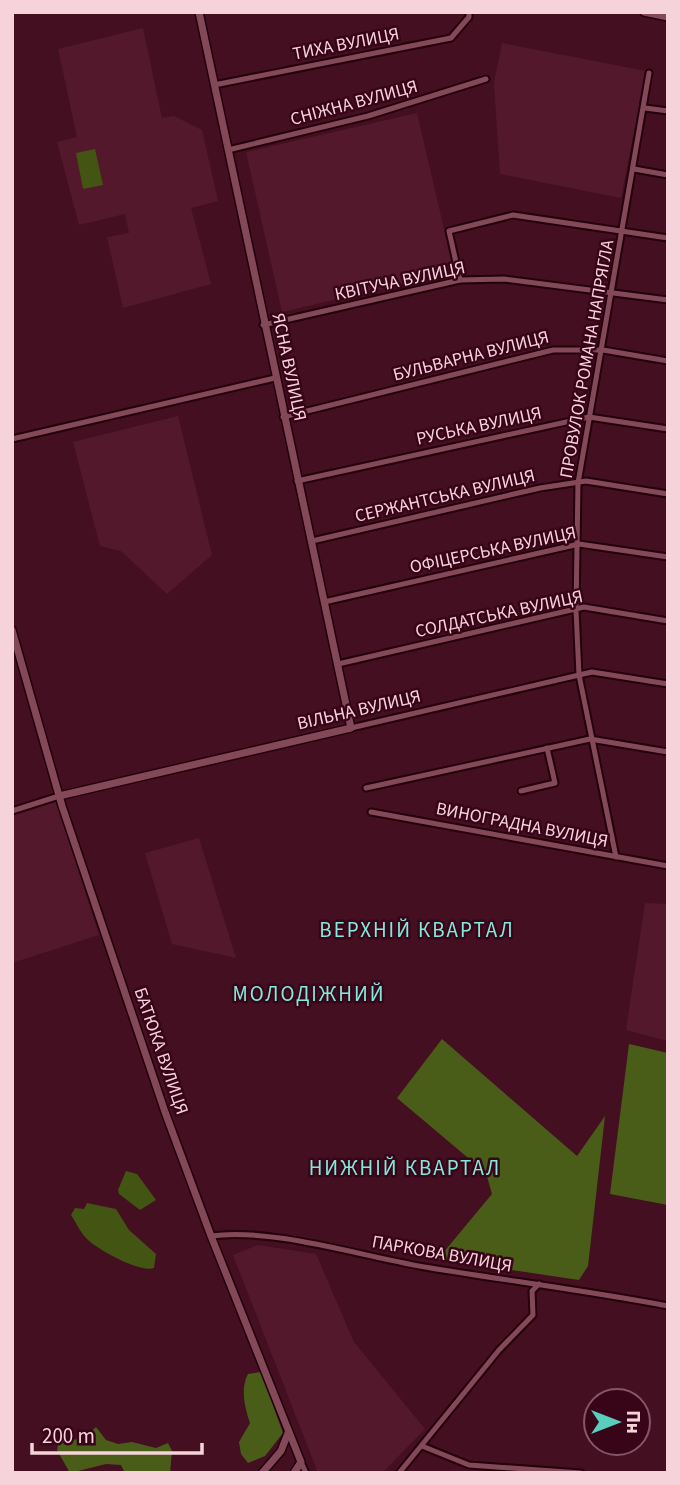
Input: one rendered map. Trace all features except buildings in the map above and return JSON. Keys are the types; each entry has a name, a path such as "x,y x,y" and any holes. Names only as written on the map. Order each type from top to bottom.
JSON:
{"street":[{"name":"ЯСНА ВУЛИЦЯ","path":"199,12 263,325 351,728"},
{"name":"ТИХА ВУЛИЦЯ","path":"214,85 451,38 469,17 469,12"},
{"path":"644,12 668,17"},
{"name":"ПРОВУЛОК РОМАНА НАПРЯГЛА","path":"616,857 579,676 576,610 578,482 624,231 649,73"},
{"name":"СНІЖНА ВУЛИЦЯ","path":"228,150 368,116 486,79"},
{"path":"645,108 668,111"},
{"path":"634,169 668,175"},
{"path":"460,280 449,231 479,222 525,216 668,238"},
{"name":"КВІТУЧА ВУЛИЦЯ","path":"263,325 460,280 504,279 668,300"},
{"name":"БУЛЬВАРНА ВУЛИЦЯ","path":"283,417 553,349 603,350 668,361"},
{"path":"12,439 275,378"},
{"name":"РУСЬКА ВУЛИЦЯ","path":"297,481 589,416 668,429"},
{"name":"СЕРЖАНТСЬКА ВУЛИЦЯ","path":"312,541 540,488 578,482 668,494"},
{"name":"ОФІЦЕРСЬКА ВУЛИЦЯ","path":"324,602 579,544 668,557"},
{"name":"СОЛДАТСЬКА ВУЛИЦЯ","path":"338,664 583,607 668,621"},
{"name":"БАТЮКА ВУЛИЦЯ","path":"12,630 59,796 164,1112 306,1473"},
{"name":"ВІЛЬНА ВУЛИЦЯ","path":"59,796 592,672 668,684"},
{"path":"366,788 590,738 668,752"},
{"path":"521,791 555,783 547,748"},
{"path":"12,811 59,796"},
{"name":"ВИНОГРАДНА ВУЛИЦЯ","path":"371,812 668,866"},
{"name":"ПАРКОВА ВУЛИЦЯ","path":"211,1236 253,1235 430,1268 668,1306"},
{"path":"400,1473 499,1350 533,1315 532,1291 539,1284"},
{"path":"262,1473 281,1451 288,1432"},
{"path":"422,1446 468,1465 581,1473"},
{"path":"295,1473 301,1462"}],"shaded area":[{"path":"143,28 162,118 174,116 202,130 218,201 191,208 211,284 123,308 107,237 129,233 125,214 79,225 57,142 77,137 58,49"},
{"path":"502,43 646,71 621,198 500,174 494,83"},
{"path":"417,113 454,272 282,312 246,152"},
{"path":"178,416 212,555 167,594 121,551 100,546 73,442"},
{"path":"56,802 99,935 12,963 12,816"},
{"path":"199,838 236,958 172,944 145,853"},
{"path":"645,903 668,904 668,1041 626,1030"},
{"path":"258,1245 316,1254 354,1342 425,1429 386,1469 378,1473 318,1473 233,1255"}],"green space":[{"path":"95,149 103,185 83,189 76,153"},
{"path":"442,1039 577,1156 605,1116 588,1266 579,1280 438,1259 492,1194 486,1173 397,1098"},
{"path":"629,1044 668,1053 668,1205 610,1194"},
{"path":"126,1171 137,1174 156,1200 140,1210 119,1194 118,1190"},
{"path":"87,1203 116,1209 129,1230 156,1254 154,1268 130,1264 92,1244 71,1215 75,1208 84,1209"},
{"path":"261,1372 283,1433 265,1456 248,1463 241,1454 239,1442 250,1423 244,1386 248,1374"},
{"path":"96,1427 106,1440 118,1444 132,1442 156,1448 168,1443 172,1451 170,1473 125,1473 121,1465 106,1464 70,1473 57,1450 58,1444 85,1437"}],"district":[{"name":"ВЕРХНІЙ КВАРТАЛ","path":"417,930"},
{"name":"МОЛОДІЖНИЙ","path":"309,994"},
{"name":"НИЖНІЙ КВАРТАЛ","path":"405,1168"}]}
